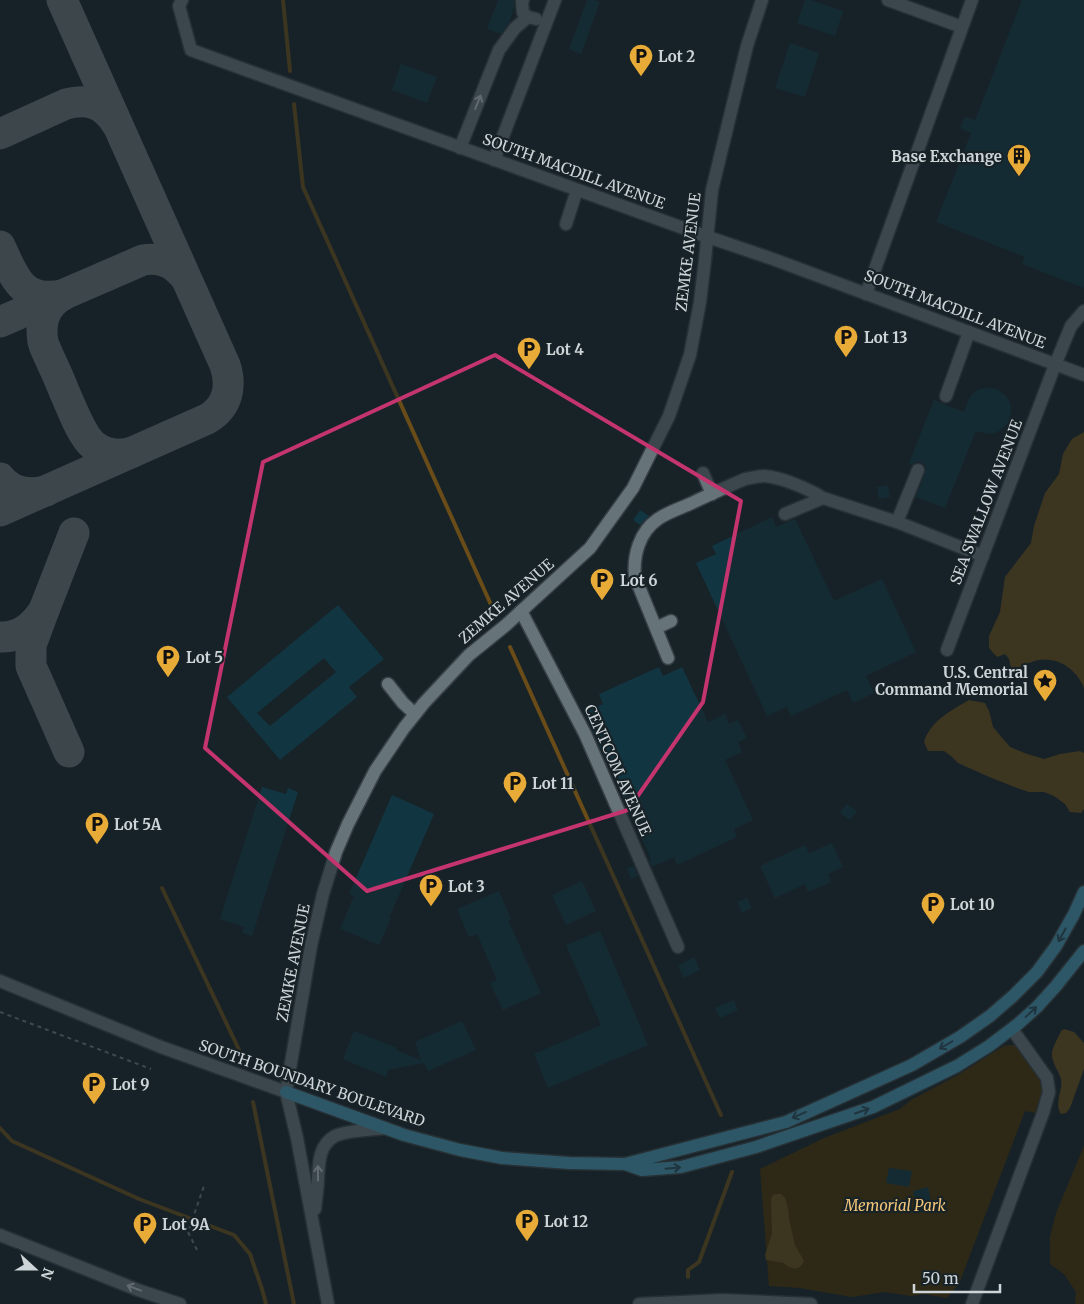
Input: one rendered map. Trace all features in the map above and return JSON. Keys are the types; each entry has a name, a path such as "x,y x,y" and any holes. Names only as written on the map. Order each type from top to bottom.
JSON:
{"main road":[{"name":"SOUTH BOUNDARY BOULEVARD","path":"286,1092 385,1128 453,1148 502,1158 569,1163 625,1164 786,1122 912,1065 960,1037 990,1016 1037,972 1056,946 1084,892"},
{"name":"SOUTH BOUNDARY BOULEVARD","path":"625,1164 642,1170 681,1167 756,1147 873,1107 957,1066 1012,1029 1037,1007 1084,951"}],"street":[{"path":"523,0 523,13 528,17 546,23"},
{"path":"494,160 555,0"},
{"name":"ZEMKE AVENUE","path":"328,1304 297,1138 286,1092 311,946 323,894 336,852 375,771 404,728 469,654 506,625 590,548 633,488 670,416 690,355 700,302 712,190 747,46 762,0"},
{"path":"888,0 962,27"},
{"path":"866,294 972,0"},
{"name":"SOUTH MACDILL AVENUE","path":"180,2 191,50 866,294 1084,375"},
{"path":"460,148 499,50 515,28 528,17"},
{"path":"566,224 577,190"},
{"name":"SEA SWALLOW AVENUE","path":"948,650 1071,326 1084,311"},
{"path":"946,396 969,332"},
{"path":"897,522 918,470"},
{"path":"703,473 712,494"},
{"path":"668,658 635,577 634,566 638,545 646,532 660,518 745,479 766,476 776,478 812,491 823,498 897,522 983,556"},
{"path":"785,514 823,498"},
{"name":"CENTCOM AVENUE","path":"521,611 585,734 678,947"},
{"path":"656,628 671,621"},
{"path":"388,684 415,714"},
{"name":"SOUTH BOUNDARY BOULEVARD","path":"0,981 161,1047 286,1092"},
{"path":"972,1304 1043,1113 1049,1092 1047,1078 1012,1029"},
{"name":"ZEMKE AVENUE","path":"313,1222 318,1160 322,1149 335,1136 385,1128"},
{"path":"0,1235 138,1290 180,1304"},
{"path":"639,1304 723,1300 811,1304"}],"path":[{"path":"0,1012 151,1069"},
{"path":"197,1250 188,1232 205,1183"}],"highlighted area":[{"path":"495,355 741,501 703,702 628,810 367,891 205,748 263,462"}],"green space":[{"name":"Memorial Park","path":"1004,1046 1017,1047 1042,1080 1044,1088 1037,1113 1025,1111 959,1284 947,1298 924,1294 911,1296 884,1292 852,1297 800,1288 769,1286 760,1169 824,1138 900,1109 911,1100 958,1075"},
{"path":"1084,1146 1084,1304 1075,1304 1076,1292 1064,1274 1050,1264 1050,1237 1056,1213"}],"shaded area":[{"path":"1084,432 1084,688 1075,673 1054,661 1038,660 1012,673 1009,659 1005,654 997,657 989,648 989,636 1000,612 1005,577 1031,543 1034,526 1045,493 1059,474 1063,454 1072,439"},
{"path":"969,700 985,703 993,727 1010,747 1044,759 1080,751 1084,753 1084,809 1081,813 1070,812 1065,804 1054,796 1044,792 1029,792 1017,788 958,763 944,751 928,751 924,742 931,728 942,717"},
{"path":"1064,1029 1074,1032 1084,1043 1084,1069 1070,1108 1066,1113 1061,1114 1058,1101 1061,1079 1052,1053 1061,1031"},
{"path":"781,1194 785,1198 795,1245 804,1261 797,1268 792,1268 784,1263 766,1260 765,1255 772,1234 771,1199 773,1195"}],"building":[{"path":"498,0 514,0 514,8 509,23 501,34 487,29"},
{"path":"587,0 600,2 581,54 569,49"},
{"path":"805,0 811,0 843,11 835,36 797,23"},
{"name":"Base Exchange","path":"1022,0 1084,0 1084,288 1022,264 1025,257 936,222 971,133 960,128 965,117 975,120"},
{"path":"790,43 819,53 805,97 775,88"},
{"path":"401,64 437,77 427,103 392,90"},
{"path":"985,388 997,389 1006,396 1010,403 1011,411 1008,423 992,434 976,431 945,508 916,497 926,470 925,465 921,462 909,463 934,400 964,412 971,396 977,390"},
{"path":"888,485 890,497 879,499 877,487"},
{"path":"640,510 649,516 640,525 633,520"},
{"path":"772,517 776,527 795,519 834,601 882,579 916,652 866,676 874,693 853,703 847,690 791,716 787,707 767,716 696,563 716,554 712,546"},
{"path":"338,605 384,659 349,687 357,697 280,760 227,697","holes":["324,658 336,672 270,726 257,713"]},
{"path":"659,667 663,676 682,667 708,722 725,714 729,724 738,720 747,738 738,742 742,752 725,760 753,820 734,829 737,837 677,865 674,857 652,867 649,860 651,859 584,713 603,704 599,694"},
{"path":"934,685 946,685 945,696 934,696"},
{"path":"262,787 286,794 288,788 298,792 252,936 242,933 244,927 220,919"},
{"path":"392,795 434,814 379,945 340,929 354,896 349,894"},
{"path":"847,804 857,811 850,820 840,813"},
{"path":"832,843 843,867 828,874 831,882 808,892 805,884 775,898 760,866 805,845 809,853"},
{"path":"634,866 638,876 631,879 627,868"},
{"path":"582,881 596,911 566,925 552,895"},
{"path":"499,891 511,919 508,920 541,993 503,1010 490,983 497,980 477,934 469,937 457,909"},
{"path":"747,898 752,908 742,913 737,902"},
{"path":"600,931 648,1045 548,1088 534,1054 601,1025 566,945"},
{"path":"694,957 700,970 684,978 678,966"},
{"path":"734,1000 738,1010 720,1018 715,1008"},
{"path":"462,1021 476,1050 428,1071 424,1063 388,1070 386,1077 343,1059 354,1031 421,1060 415,1042"},
{"path":"889,1168 912,1171 909,1187 886,1183"},
{"path":"928,1187 933,1210 917,1213 913,1191"}],"waterway":[{"path":"283,0 290,71"},
{"path":"294,104 303,187 492,607"},
{"path":"510,647 721,1115"},
{"path":"162,888 242,1056"},
{"path":"253,1102 294,1304"},
{"path":"0,1128 12,1141 139,1199 234,1235 250,1254 266,1304"},
{"path":"688,1277 688,1270 699,1262 732,1172"}],"taxiway":[{"path":"0,511 207,419 220,408 228,388 225,365 62,0"},
{"path":"0,134 74,102 95,104 106,111 116,123"},
{"path":"0,246 15,277 28,291 37,295 63,295"},
{"path":"0,322 143,260 156,259 167,262 185,277"},
{"path":"63,295 54,301 45,314 42,324 42,337 73,412 84,434 93,445 102,451 112,454 133,452"},
{"path":"0,478 4,483 21,491 33,493 46,491"},
{"path":"0,637 7,637 26,630 40,616 74,533"},
{"path":"44,610 31,645 31,666 69,752"}],"place":[{"name":"Lot 2","path":"641,77"},
{"name":"Base Exchange","path":"1019,177"},
{"name":"Lot 13","path":"846,358"},
{"name":"Lot 4","path":"529,370"},
{"name":"Lot 6","path":"602,601"},
{"name":"Lot 5","path":"168,678"},
{"name":"U.S. Central Command Memorial","path":"1045,702"},
{"name":"Lot 11","path":"515,804"},
{"name":"Lot 5A","path":"97,845"},
{"name":"Lot 3","path":"431,907"},
{"name":"Lot 10","path":"933,925"},
{"name":"Lot 9","path":"94,1105"},
{"name":"Lot 12","path":"527,1242"},
{"name":"Lot 9A","path":"145,1245"}]}
